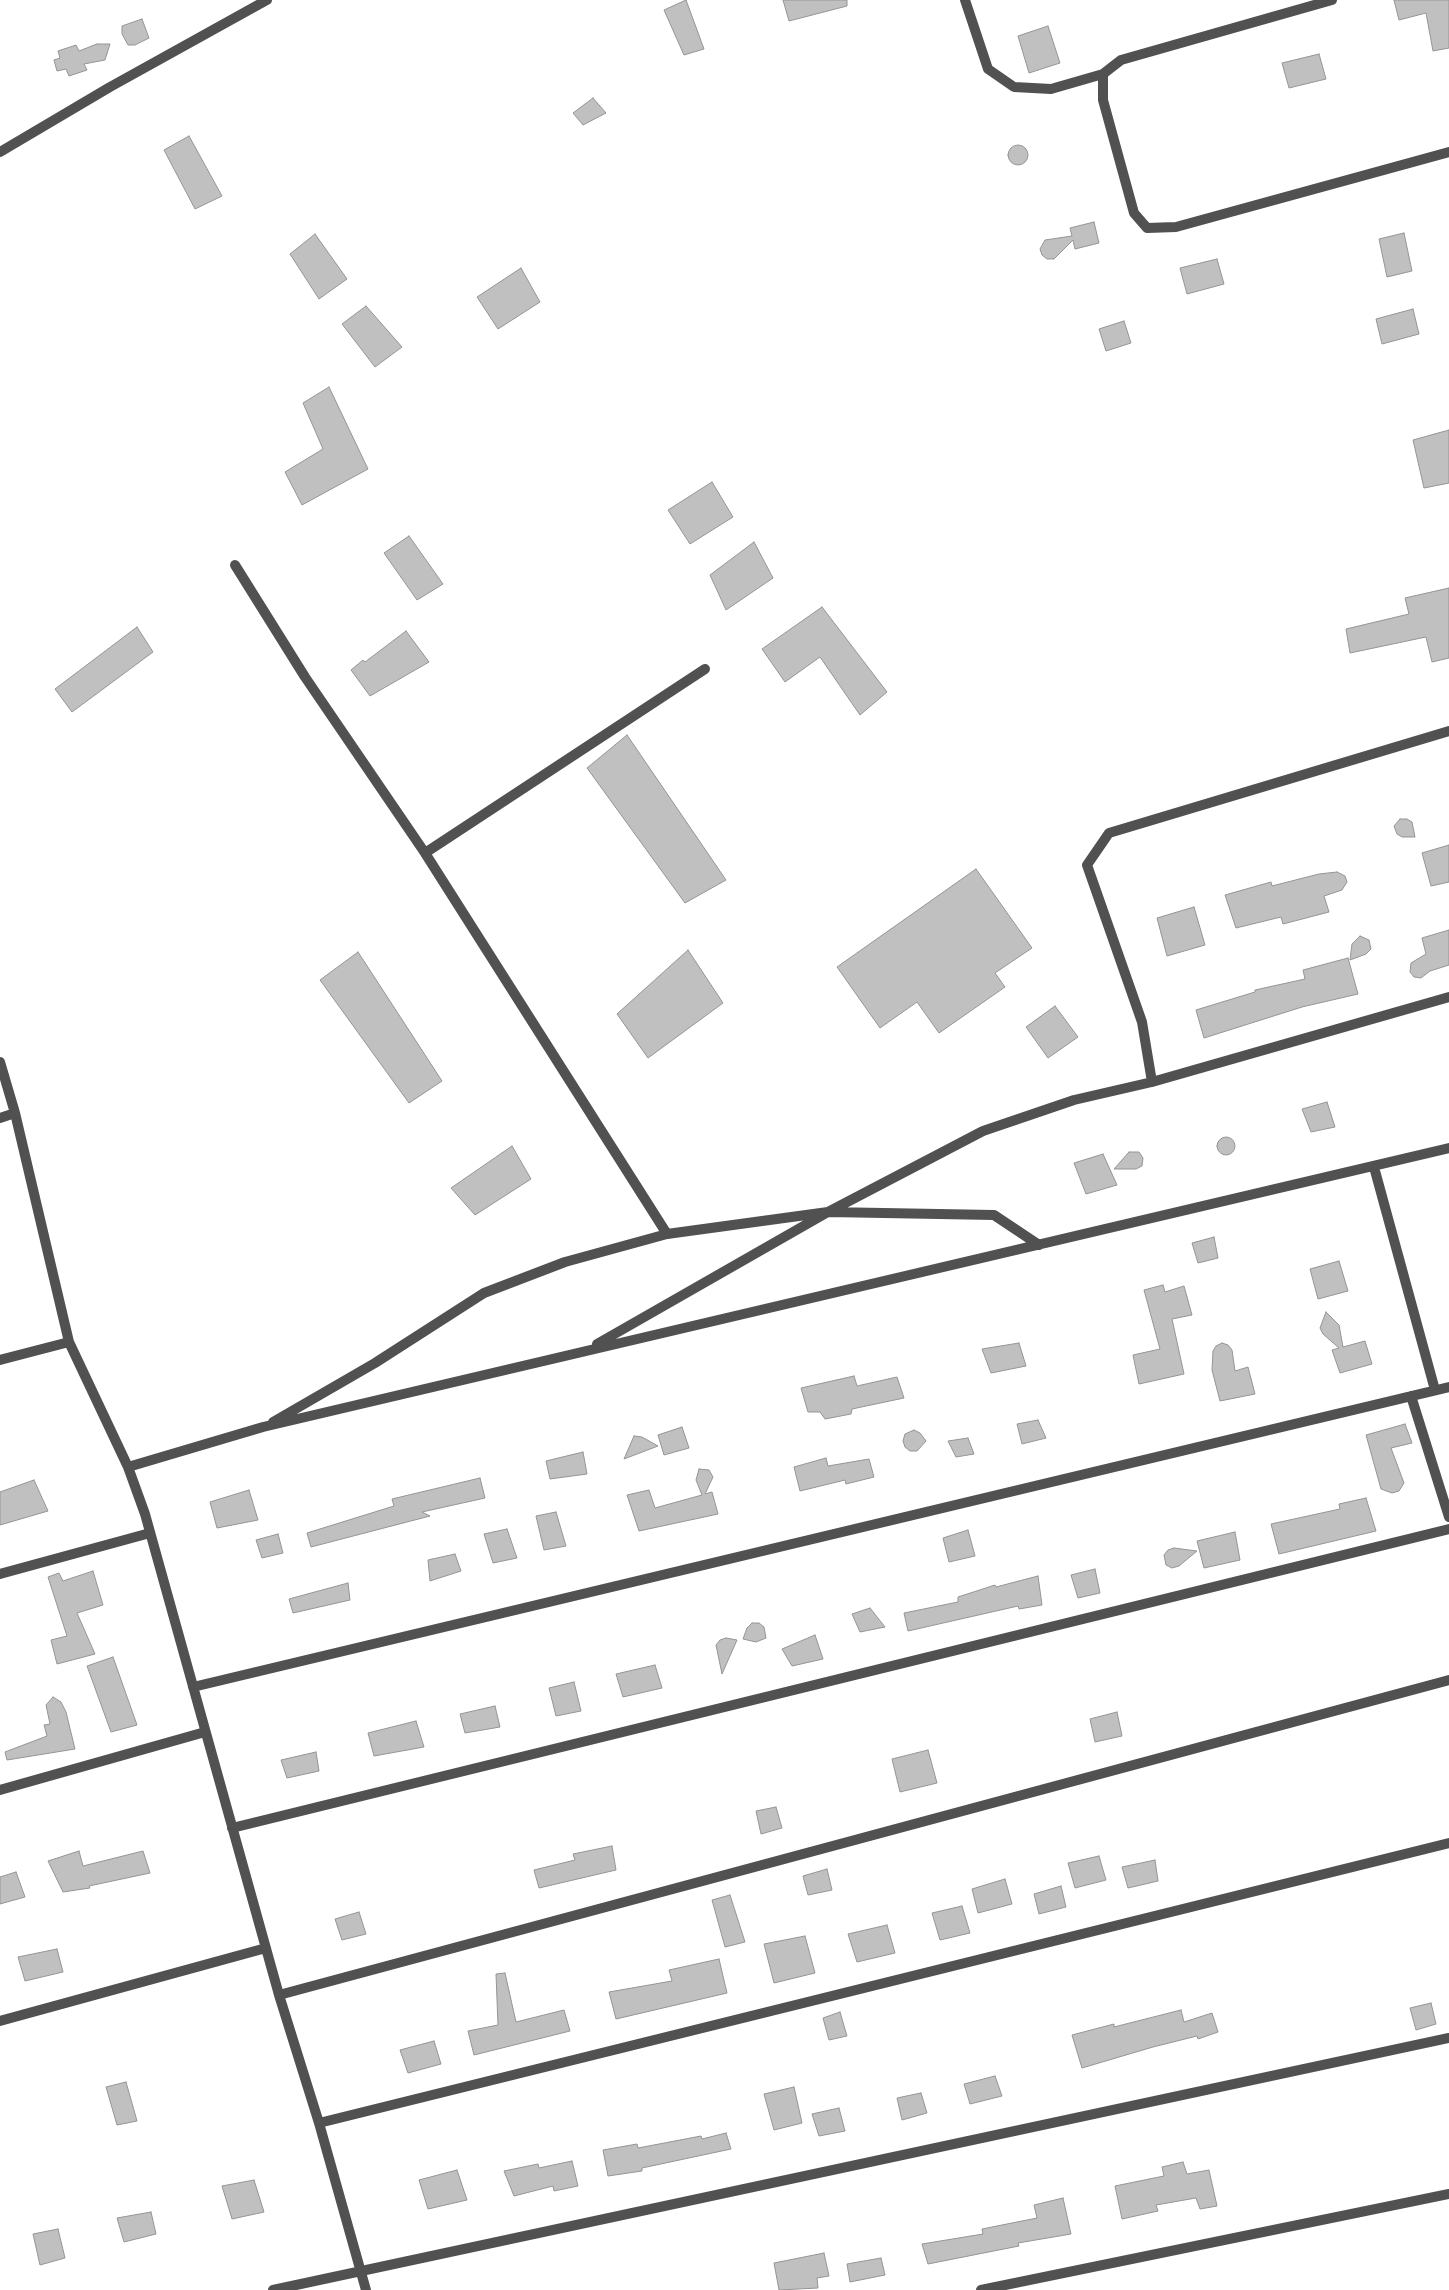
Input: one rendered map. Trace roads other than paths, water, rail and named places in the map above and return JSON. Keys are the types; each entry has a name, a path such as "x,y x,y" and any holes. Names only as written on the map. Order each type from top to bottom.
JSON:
{"street":[{"path":"0,152 110,87 267,0"},
{"path":"965,0 988,69 1014,86 1051,89 1103,74 1121,60 1332,0"},
{"path":"1103,74 1103,100 1134,213 1147,228 1176,227 1449,152"},
{"path":"235,565 305,677 425,853 667,1234"},
{"path":"425,853 705,669"},
{"path":"1152,1082 1142,1022 1087,866 1109,833 1449,731"},
{"path":"587,1350 828,1212 983,1131 1074,1100 1152,1082 1449,997"},
{"path":"0,1062 15,1114 69,1342 128,1466 150,1533 279,1996 319,2123 366,2290"},
{"path":"0,1118 15,1114"},
{"path":"128,1466 263,1427 1449,1148"},
{"path":"1374,1167 1435,1390"},
{"path":"263,1427 375,1364 484,1293 565,1262 667,1234 828,1212 994,1215 1039,1245"},
{"path":"0,1360 69,1342"},
{"path":"193,1687 1449,1387"},
{"path":"1411,1396 1449,1517"},
{"path":"232,1828 1449,1529"},
{"path":"0,1574 150,1533"},
{"path":"279,1996 1449,1680"},
{"path":"0,1790 205,1732"},
{"path":"319,2123 1449,1843"},
{"path":"0,2021 266,1948"},
{"path":"273,2290 1449,2038"},
{"path":"981,2290 1449,2194"}]}
